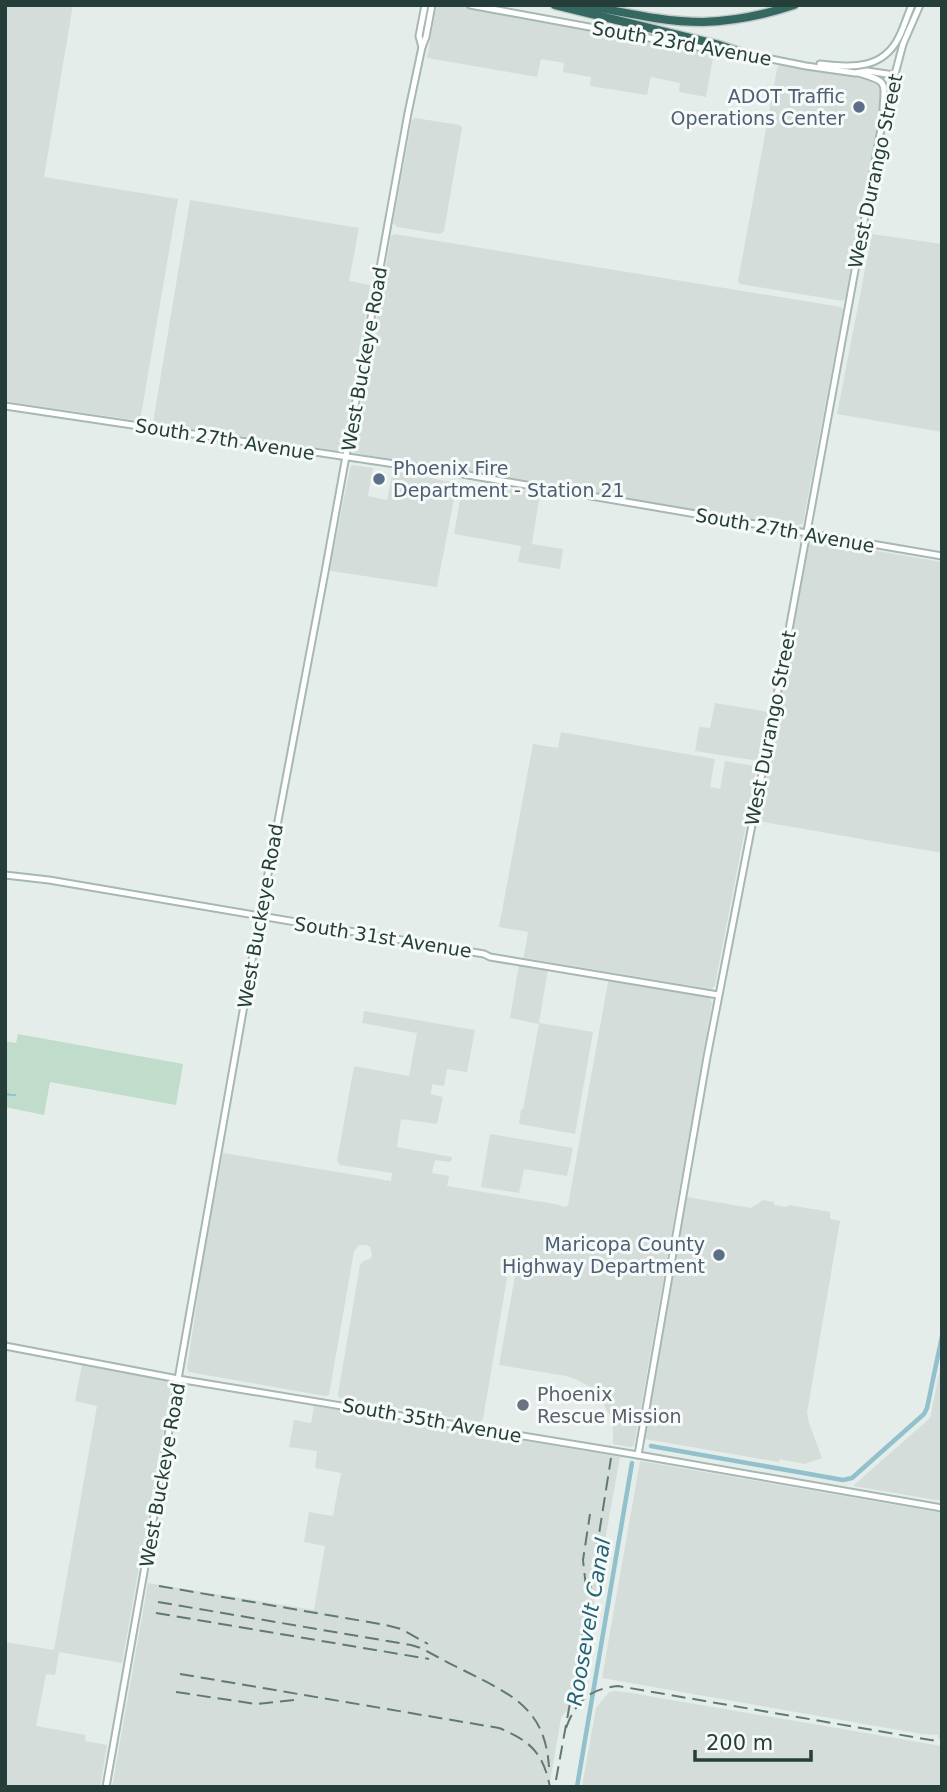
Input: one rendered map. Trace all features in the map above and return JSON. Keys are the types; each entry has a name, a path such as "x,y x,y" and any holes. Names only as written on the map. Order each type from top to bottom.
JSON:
{"highway":[{"path":"555,5 747,54"},
{"path":"584,5 663,19 701,22 732,20 794,5"}],"main road":[{"name":"West Buckeye Road","path":"422,47 419,36 425,5"},
{"name":"West Buckeye Road","path":"106,1787 260,917 408,113 432,5"},
{"name":"South 23rd Avenue","path":"470,5 718,51 855,73 867,71 894,75"},
{"path":"799,63 856,67 875,61 894,45 912,5"},
{"name":"West Durango Street","path":"638,1455 718,995 882,123 903,44 920,5"},
{"path":"855,73 877,78 884,86 882,123"},
{"name":"South 27th Avenue","path":"6,409 462,474 942,556"},
{"name":"South 31st Avenue","path":"5,875 49,880 718,995"},
{"name":"South 35th Avenue","path":"5,1346 178,1379 942,1508"}],"shaded area":[{"path":"5,5 73,5 44,177 178,199 140,421 5,401"},
{"path":"439,5 576,26 714,52 706,97 679,92 680,83 651,77 647,95 590,86 591,77 563,72 564,63 541,59 537,77 427,58"},
{"path":"783,63 874,79 882,86 882,99 843,301 740,284 738,281 777,69"},
{"path":"415,118 460,125 462,128 444,231 440,234 397,227 393,223 412,120"},
{"path":"190,200 359,228 349,281 370,285 357,371 342,448 339,451 153,423"},
{"path":"395,234 841,307 843,310 803,523 786,527 354,453 391,236"},
{"path":"872,234 942,244 942,432 837,414"},
{"path":"352,465 373,468 368,496 387,500 393,471 457,483 437,587 331,571"},
{"path":"463,483 540,493 532,544 563,549 560,569 518,562 521,546 454,534"},
{"path":"814,541 942,562 942,853 757,821 779,717 809,545"},
{"path":"715,703 768,712 759,761 695,751 699,727 710,728"},
{"path":"561,732 715,759 710,787 720,789 725,761 757,767 715,985 712,989 525,958 523,961 528,932 499,927 533,744 558,748"},
{"path":"519,964 548,969 539,1023 593,1032 575,1134 519,1124 539,1024 510,1018"},
{"path":"611,980 707,997 712,1003 634,1446 613,1444 610,1416 599,1396 590,1387 566,1376 499,1365 517,1265 513,1257 508,1256 500,1261 501,1270 507,1278 483,1419 480,1422 339,1398 360,1265 371,1258 372,1254 370,1247 366,1245 359,1245 354,1251 329,1395 189,1372 187,1368 203,1262 223,1153 391,1181 392,1173 340,1165 337,1161 354,1066 409,1076 417,1033 362,1023 364,1011 475,1030 467,1072 447,1069 444,1086 432,1084 431,1094 443,1097 437,1124 401,1119 397,1147 452,1157 451,1162 435,1160 432,1173 449,1176 447,1186 565,1207 568,1205 608,982"},
{"path":"490,1134 573,1148 567,1176 524,1169 519,1193 481,1187"},
{"path":"687,1197 751,1208 763,1200 774,1202 774,1205 830,1212 830,1219 840,1221 807,1413 822,1458 804,1464 780,1459 779,1462 645,1439"},
{"path":"942,1360 942,1501 853,1486 930,1418"},
{"path":"82,1365 166,1381 171,1387 122,1663 59,1652 55,1675 46,1674 36,1726 86,1735 85,1741 107,1745 100,1787 5,1787 5,1642 54,1650 97,1406 75,1401"},
{"path":"314,1406 620,1457 577,1697 561,1718 549,1787 112,1787 148,1583 314,1610 325,1546 304,1542 309,1512 333,1516 341,1473 315,1468 317,1451 289,1447 294,1420 311,1423"},
{"path":"640,1461 942,1513 942,1739 938,1739 938,1735 602,1678"},
{"path":"616,1691 942,1746 942,1787 582,1787 596,1708 609,1692"}],"green space":[{"path":"18,1034 183,1064 176,1105 50,1082 44,1115 5,1107 5,1041 16,1043"}],"waterway":[{"path":"6,1094 11,1095"},
{"name":"Roosevelt Canal","path":"651,1446 843,1480 852,1478 924,1414 942,1336"},
{"name":"Roosevelt Canal","path":"577,1787 632,1463"}],"railway":[{"path":"556,1780 611,1458"},
{"path":"586,1587 583,1560 590,1514"},
{"path":"159,1586 386,1625 401,1629 428,1644"},
{"path":"158,1602 421,1648 497,1688 523,1706 541,1730 549,1767"},
{"path":"156,1613 429,1659"},
{"path":"180,1674 499,1728 527,1743 534,1750 544,1765 550,1787"},
{"path":"566,1728 574,1710 591,1693 618,1686 942,1742"},
{"path":"176,1692 256,1704 294,1700"}],"place":[{"name":"ADOT Traffic Operations Center","path":"859,107"},
{"name":"Phoenix Fire Department - Station 21","path":"379,479"},
{"name":"Maricopa County Highway Department","path":"719,1255"},
{"name":"Phoenix Rescue Mission","path":"523,1405"}]}
